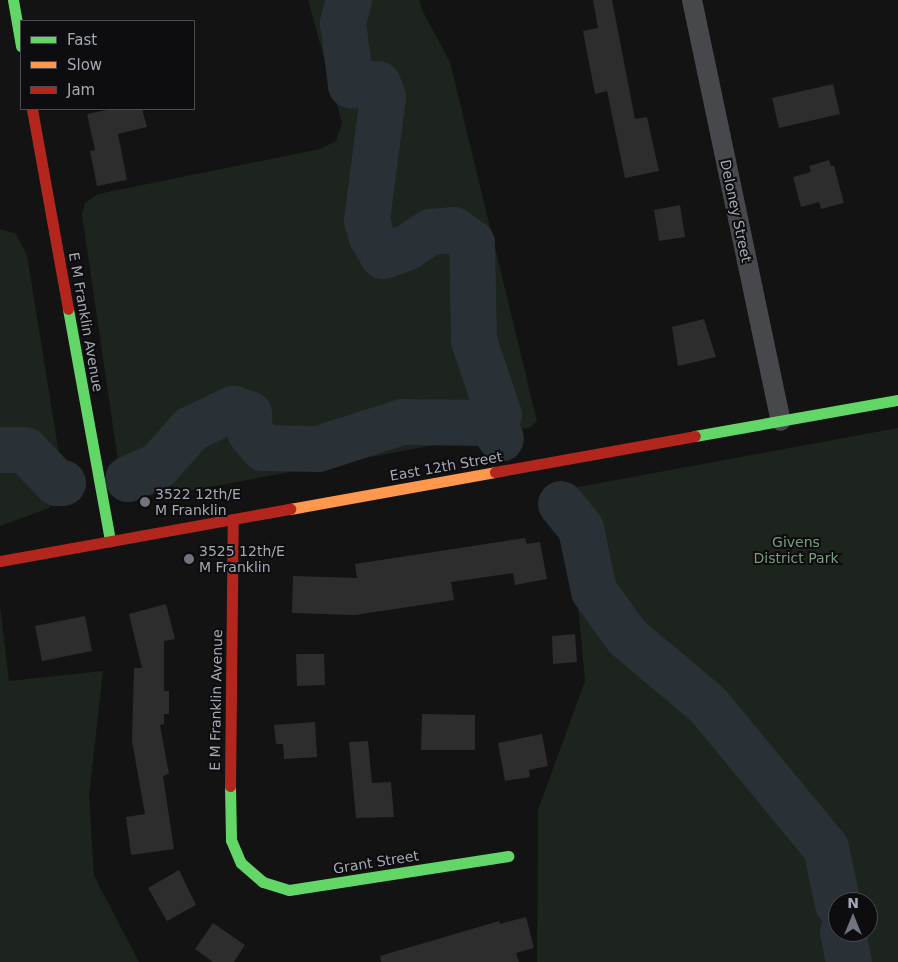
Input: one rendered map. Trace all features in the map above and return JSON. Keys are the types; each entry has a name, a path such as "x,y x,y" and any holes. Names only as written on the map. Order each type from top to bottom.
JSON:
{"street":[{"path":"13,0 20,40"},
{"name":"Deloney Street","path":"692,0 780,421"},
{"name":"E M Franklin Avenue","path":"32,110 110,541"},
{"name":"East 12th Street","path":"0,561 898,400"},
{"name":"E M Franklin Avenue","path":"233,519 230,821 235,852 252,876"},
{"name":"Grant Street","path":"252,876 273,887 289,890 508,856"}],"green space":[{"path":"308,0 420,0 421,8 450,62 537,421 531,427 194,490 133,498 121,481 82,215 85,203 98,194 320,149 336,141 342,123"},
{"path":"0,229 16,234 27,255 63,479 49,508 0,526"},
{"name":"Givens District Park","path":"898,428 898,962 537,962 538,810 585,681 567,489"},
{"path":"0,606 9,681 103,671 89,796 94,876 139,962 0,962"}],"building":[{"path":"593,0 612,0 635,119 647,117 659,171 625,178 607,91 595,94 583,31 598,28"},
{"path":"833,84 840,114 779,128 772,98"},
{"path":"107,110 142,110 147,127 118,134 127,180 97,186 90,151 95,150 87,114"},
{"path":"829,160 831,166 834,166 844,203 821,209 819,202 801,207 793,177 811,172 809,166"},
{"path":"680,205 685,237 659,241 654,210"},
{"path":"704,319 716,357 678,366 672,327"},
{"path":"525,538 527,544 540,542 547,579 515,585 513,573 451,582 454,600 355,615 292,613 293,576 357,578 355,564"},
{"path":"166,604 175,639 164,641 164,691 169,691 169,714 164,714 164,724 160,725 169,774 163,776 174,849 131,855 126,817 145,814 132,741 134,668 142,668 129,614"},
{"path":"85,616 92,651 42,661 35,626"},
{"path":"575,634 577,662 553,664 552,636"},
{"path":"296,654 324,654 325,685 297,686"},
{"path":"422,714 475,715 475,750 421,750"},
{"path":"315,722 317,757 284,759 283,744 276,744 274,725"},
{"path":"542,734 548,766 529,770 530,777 505,781 498,743"},
{"path":"368,741 372,783 391,782 394,817 356,818 349,742"},
{"path":"179,870 196,905 167,921 148,888"},
{"path":"526,917 534,948 516,953 519,962 381,962 380,956 499,921 500,924"},
{"path":"213,923 245,945 234,962 213,962 195,949"}],"waterway":[{"path":"349,0 343,23 351,85 378,84 383,97 367,221 372,237 383,256 406,248 431,232 454,230 472,243 474,341 499,415 490,423"},
{"path":"128,479 159,465 191,429 233,409 249,414 250,432 263,448 318,449 402,422 490,423 501,439"},
{"path":"0,450 25,450 57,483 63,483"},
{"path":"561,504 581,529 594,591 627,637 708,705 826,848 835,892"},
{"path":"845,942 849,962"}],"traffic: fast":[{"path":"13,0 20,40"},
{"path":"68,309 110,541"},
{"path":"695,436 898,400"},
{"path":"230,786 231,840 241,863 263,882 289,890 508,856"}],"traffic: slow":[{"path":"290,509 495,472"}],"traffic: jam":[{"path":"32,110 68,309"},
{"path":"495,472 695,436"},
{"path":"0,561 290,509"},
{"path":"230,786 233,519"}],"place":[{"name":"3522 12th/E M Franklin","path":"145,502"},
{"name":"3525 12th/E M Franklin","path":"189,559"}]}
